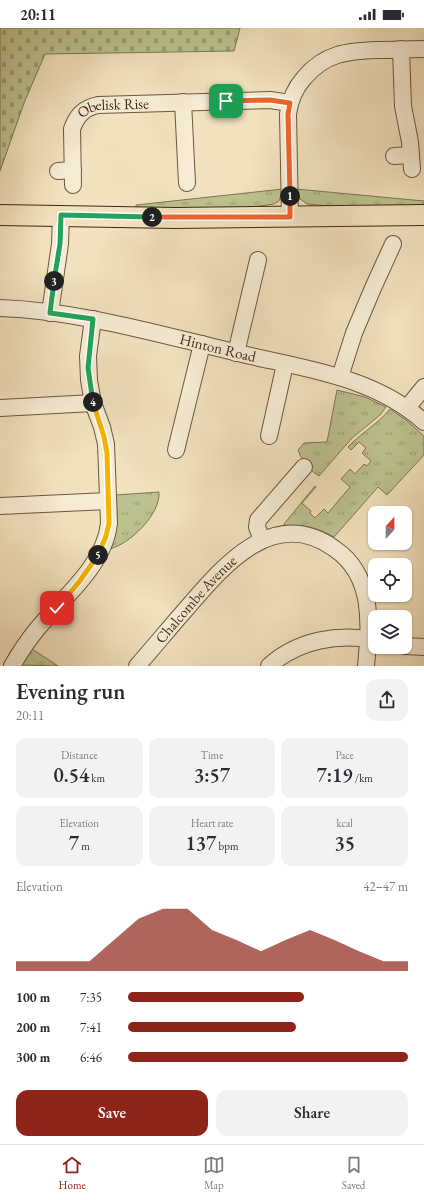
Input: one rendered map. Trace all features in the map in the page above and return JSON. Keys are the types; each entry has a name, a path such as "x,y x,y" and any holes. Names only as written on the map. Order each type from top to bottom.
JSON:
{"main road":[{"path":"0,215 175,218 424,215"}],"street":[{"path":"290,217 288,114 290,103 301,81 310,71 329,57 342,52 355,50 424,49"},
{"path":"394,156 412,162 403,106 401,50"},
{"name":"Obelisk Rise","path":"68,176 72,129 74,122 84,110 90,107 98,105 270,100 290,103"},
{"path":"182,173 183,102"},
{"path":"50,313 60,244 61,215"},
{"path":"340,378 354,333 379,291 393,244"},
{"path":"236,353 258,260"},
{"name":"Hinton Road","path":"0,308 50,313 127,325 340,378 370,388 407,408 424,422"},
{"path":"12,666 30,637 79,582 100,551 108,532 109,523 106,444 90,392 88,368 93,319"},
{"path":"176,450 202,344"},
{"path":"266,428 285,364"},
{"path":"407,408 424,386"},
{"path":"0,408 93,403"},
{"path":"262,540 257,527 258,520 304,467"},
{"path":"0,506 108,501"},
{"name":"Chalcombe Avenue","path":"137,666 218,572 238,554 262,540 282,534 301,534 316,538 338,551 355,571 364,589 368,614"},
{"path":"269,666 286,653 307,643 339,637 368,639"},
{"path":"412,646 424,647"},
{"name":"Chalcombe Avenue","path":"366,666 369,654"}],"green space":[{"path":"0,28 240,28 234,51 45,54 24,103 0,171"},
{"path":"283,189 279,201 274,204 219,212 136,207 136,205"},
{"path":"296,189 424,201 424,208 359,209 307,204 297,195"},
{"path":"337,390 365,397 386,407 380,415 352,438 319,476 305,466 298,450 304,443 327,442"},
{"path":"390,409 406,420 424,436 424,455 387,495 378,487 334,537 310,527 285,526 284,524 315,486 316,487 302,503 311,511 310,513 315,518 324,509 328,513 350,487 341,479 350,469 355,474 364,464 367,466 371,461 362,453 366,448 359,442 351,450 348,447"},
{"path":"159,492 155,510 142,527 126,542 109,549 117,520 116,495"},
{"path":"32,649 58,666 22,665"}],"route":[{"path":"57,608 79,582 94,561 108,532 109,523 106,444 90,392 88,368 88,356 93,319 50,313 60,244 61,215 175,218 290,217 288,114 290,103 270,100 226,101"}]}
